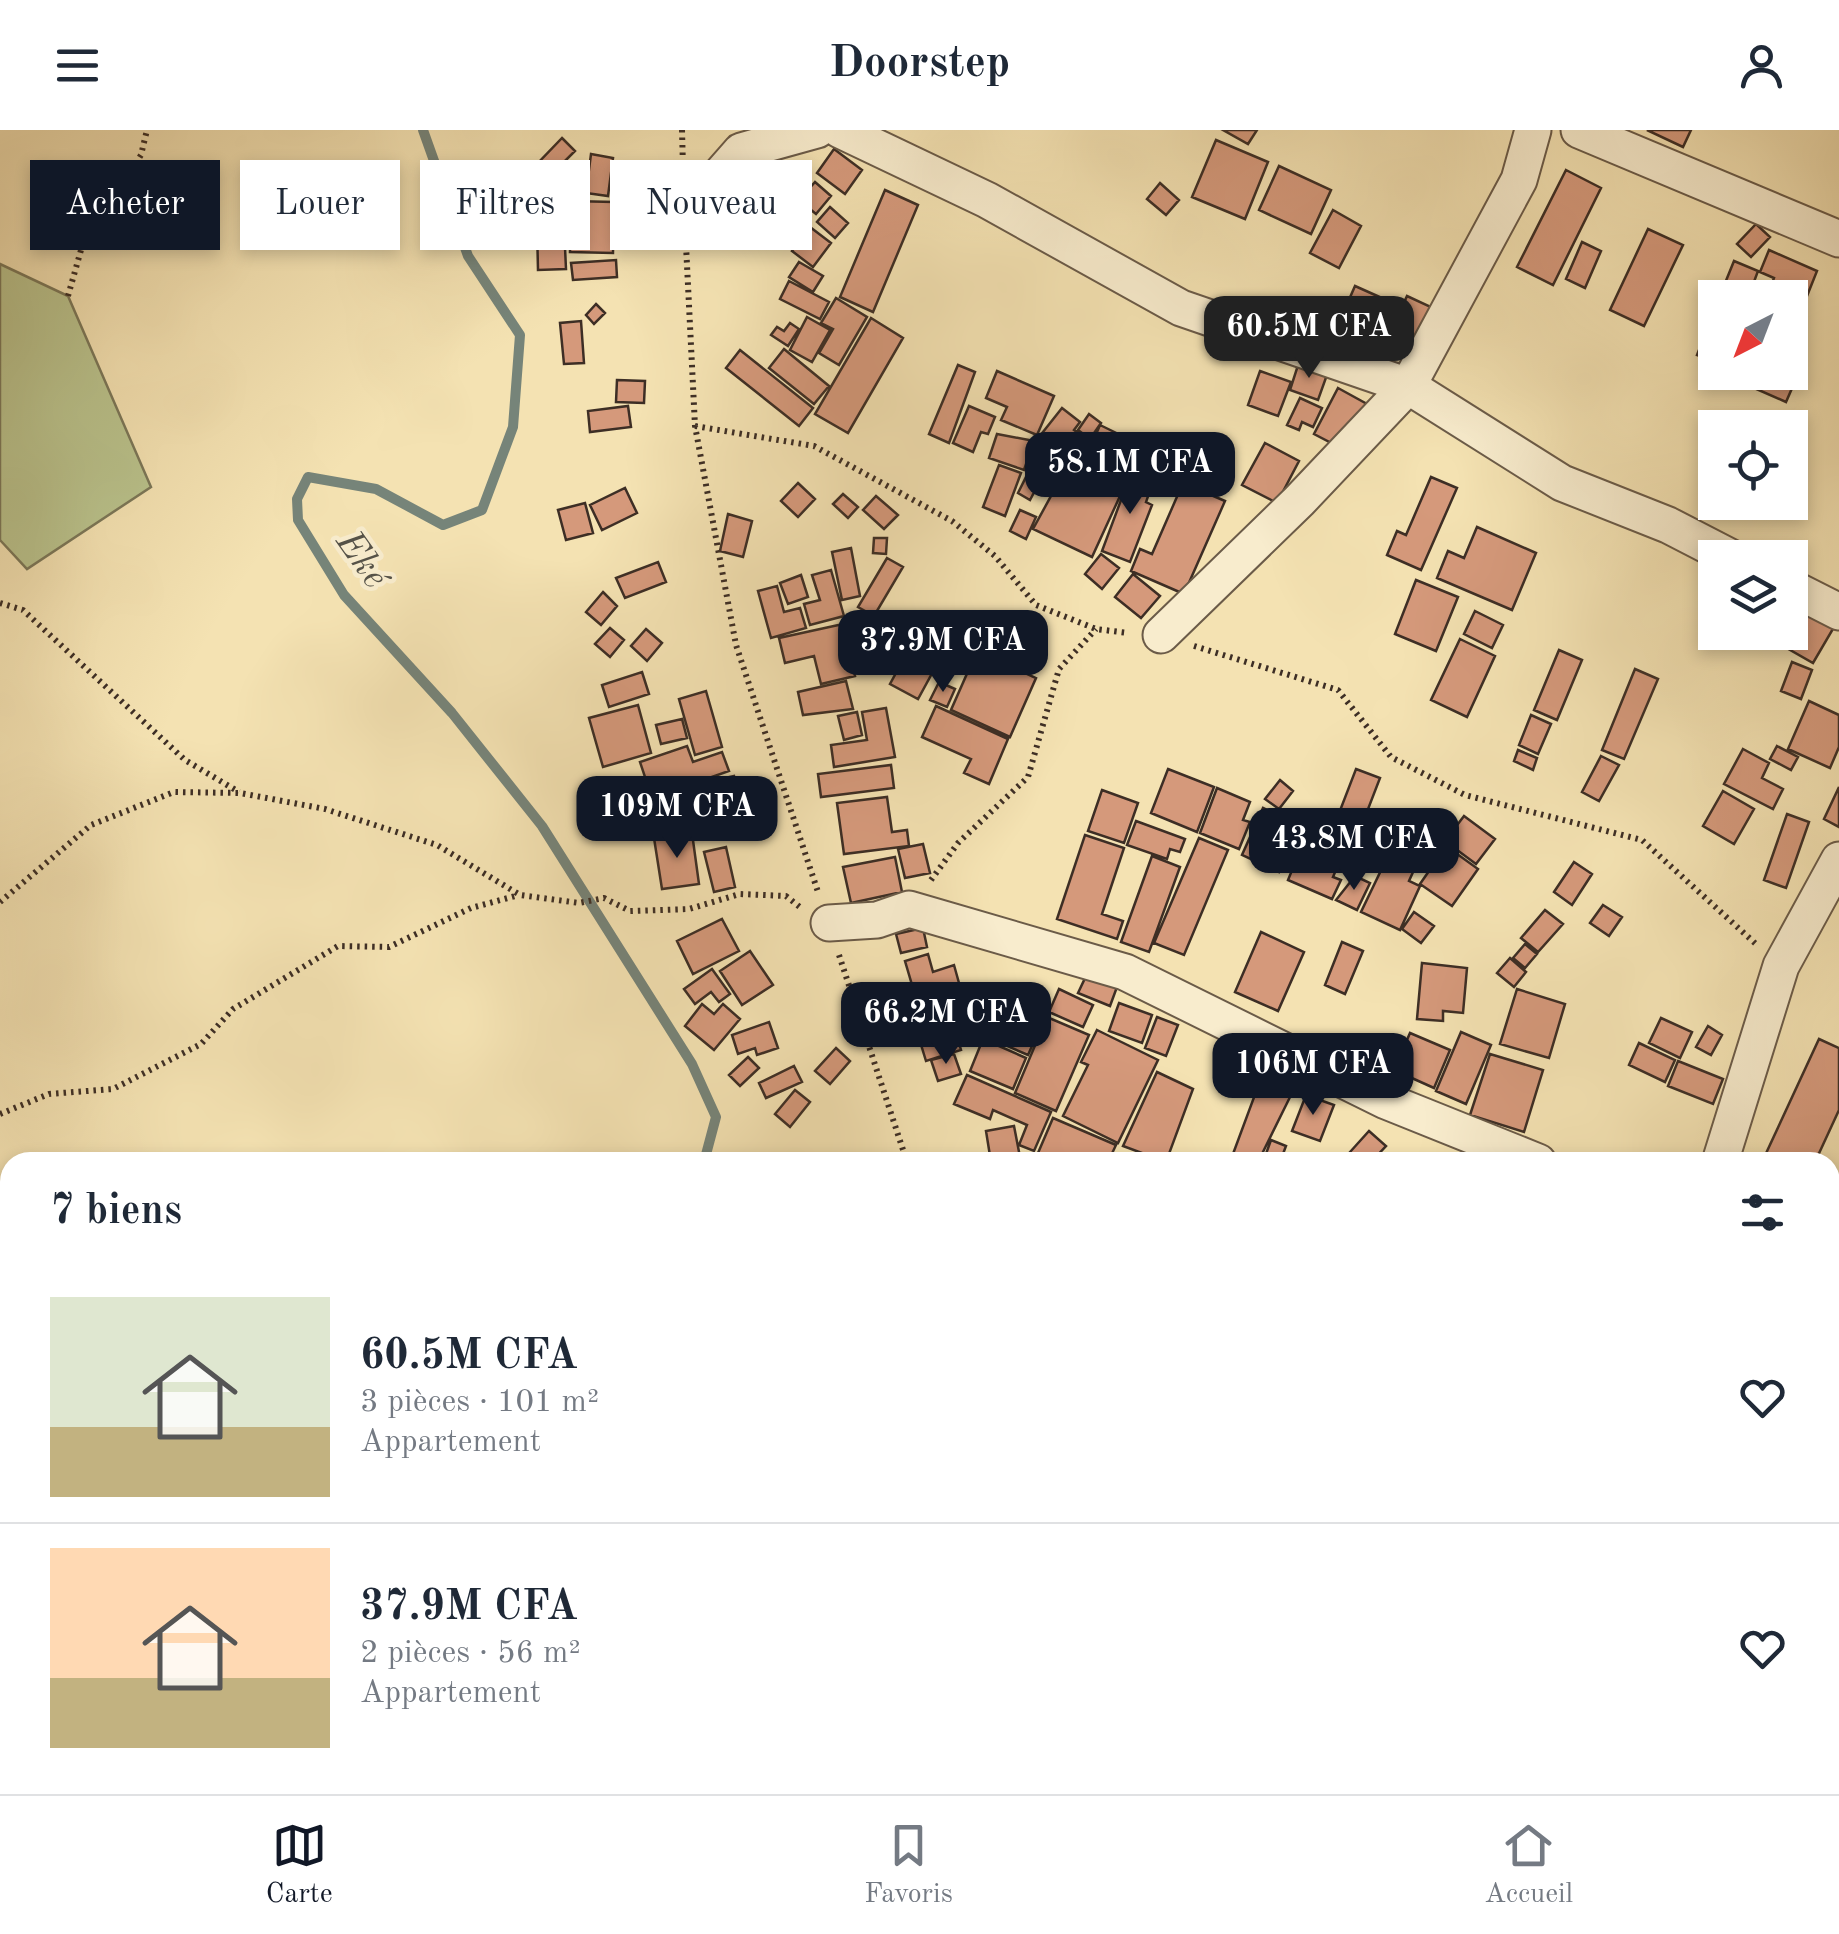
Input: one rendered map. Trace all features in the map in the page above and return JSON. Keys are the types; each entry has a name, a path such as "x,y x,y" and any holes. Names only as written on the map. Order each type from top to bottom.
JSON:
{"street":[{"path":"734,160 742,151 817,130"},
{"path":"840,130 987,200 1182,308 1408,386 1562,482 1698,540"},
{"path":"1162,636 1300,501 1408,386 1519,180 1533,130"},
{"path":"1579,130 1839,239"},
{"path":"1808,596 1839,612"},
{"path":"1723,1152 1781,966 1839,860"},
{"path":"828,923 877,920 909,910 1125,972 1386,1101 1513,1152"}],"path":[{"path":"68,296 81,250 140,156 146,130"},
{"path":"682,130 683,160"},
{"path":"686,250 695,426 736,645 904,1152"},
{"path":"695,426 814,446 952,521 995,556 1036,605 1096,629 1162,636 1338,690 1391,756 1465,794 1642,840 1781,966"},
{"path":"0,603 23,610 185,760 240,793"},
{"path":"909,910 958,843 1028,777 1059,670 1096,629"},
{"path":"0,902 91,824 174,792 240,793 325,809 437,845 520,895"},
{"path":"0,1114 49,1094 112,1089 201,1044 233,1009 338,946 389,947 471,908 520,895 579,903 604,898 630,911 689,909 740,894 786,896 828,923"}],"green space":[{"path":"0,264 68,296 151,487 27,569 0,540"}],"building":[{"path":"1223,130 1257,130 1248,144"},
{"path":"1647,130 1691,130 1683,147"},
{"path":"562,138 575,151 566,160 541,160"},
{"path":"1216,140 1268,162 1245,219 1192,197"},
{"path":"834,149 862,170 845,194 817,173"},
{"path":"591,154 613,158 608,196 590,194"},
{"path":"1279,166 1331,190 1311,234 1259,210"},
{"path":"1566,170 1601,188 1553,285 1517,267"},
{"path":"815,182 831,196 816,214 812,211"},
{"path":"1160,183 1179,200 1166,215 1147,199"},
{"path":"885,190 918,205 873,312 840,297"},
{"path":"590,201 610,202 613,253 570,252 590,250"},
{"path":"830,207 848,223 835,238 817,222"},
{"path":"1333,210 1361,226 1339,268 1310,253"},
{"path":"1756,224 1770,237 1751,257 1737,244"},
{"path":"812,229 831,243 813,267 792,251 812,250"},
{"path":"1648,229 1683,245 1644,326 1610,310"},
{"path":"1582,242 1601,251 1585,288 1566,279"},
{"path":"538,250 565,250 566,269 538,270"},
{"path":"1769,250 1817,271 1808,294 1808,280 1773,280 1760,272"},
{"path":"616,260 617,277 573,280 571,263"},
{"path":"1734,261 1758,271 1755,280 1726,280"},
{"path":"799,262 823,276 813,292 789,277"},
{"path":"789,281 829,302 820,319 780,299"},
{"path":"1355,286 1402,307 1407,296 1431,307 1412,350 1341,318"},
{"path":"836,298 867,317 839,365 819,353 833,329 821,323"},
{"path":"596,304 605,313 594,324 586,315"},
{"path":"807,317 830,330 812,362 790,350"},
{"path":"871,318 903,338 848,433 815,414"},
{"path":"581,321 584,363 564,364 560,323"},
{"path":"790,323 799,329 788,346 771,335 777,327 784,331"},
{"path":"784,349 829,386 814,404 769,368"},
{"path":"740,350 813,408 799,426 726,368"},
{"path":"1299,362 1328,372 1318,400 1290,390"},
{"path":"958,365 975,372 949,443 929,434"},
{"path":"997,371 1054,396 1037,435 1001,420 1007,407 986,398"},
{"path":"1260,371 1291,382 1278,416 1248,405"},
{"path":"617,380 645,381 644,403 616,402"},
{"path":"1338,388 1367,404 1343,449 1314,434"},
{"path":"1759,390 1791,390 1786,402"},
{"path":"1300,398 1322,408 1313,427 1302,422 1299,430 1287,425"},
{"path":"628,406 631,427 590,432 588,411"},
{"path":"969,406 995,417 988,434 981,432 973,452 953,443"},
{"path":"1062,408 1080,422 1074,430 1081,435 1064,457 1039,437"},
{"path":"1089,414 1101,423 1090,439 1078,430"},
{"path":"1100,425 1143,446 1092,557 1033,529 1081,441 1091,446"},
{"path":"997,434 1034,441 1024,470 989,458"},
{"path":"1042,443 1059,456 1047,471 1031,458"},
{"path":"1265,443 1299,461 1277,503 1242,485"},
{"path":"999,465 1021,473 1005,516 983,507"},
{"path":"1133,468 1155,476 1146,502 1152,505 1130,562 1102,551"},
{"path":"1028,473 1041,479 1030,500 1018,493"},
{"path":"1431,477 1457,488 1421,570 1387,555 1397,531 1406,535"},
{"path":"798,483 815,499 798,517 781,501"},
{"path":"1183,483 1225,501 1184,594 1131,571 1140,549 1152,554"},
{"path":"625,488 637,513 602,530 590,505"},
{"path":"843,494 858,507 848,518 833,504"},
{"path":"876,496 898,515 884,529 863,510"},
{"path":"585,503 593,533 566,540 558,510"},
{"path":"1020,510 1036,517 1026,539 1010,531"},
{"path":"728,514 752,521 743,557 720,551"},
{"path":"1477,527 1536,553 1512,610 1437,578 1448,551 1464,558"},
{"path":"874,538 887,538 886,554 873,553"},
{"path":"851,548 860,596 842,600 832,552"},
{"path":"1101,554 1119,568 1102,589 1085,574"},
{"path":"887,558 903,567 874,616 858,607"},
{"path":"658,562 666,582 625,598 616,578"},
{"path":"831,570 844,616 810,625 804,604 820,600 812,575"},
{"path":"1133,574 1160,596 1141,618 1115,597"},
{"path":"801,575 808,597 788,604 780,583"},
{"path":"1416,580 1458,597 1436,651 1395,634"},
{"path":"777,586 784,612 800,608 806,628 771,638 758,591"},
{"path":"603,592 617,606 601,625 586,612"},
{"path":"1808,606 1837,622 1813,663 1790,650 1808,650"},
{"path":"1475,611 1503,625 1492,648 1464,634"},
{"path":"843,624 855,676 821,684 814,656 785,663 779,638"},
{"path":"610,628 624,640 610,657 595,644"},
{"path":"646,629 662,643 647,661 631,646"},
{"path":"920,629 948,644 918,699 890,684"},
{"path":"1460,639 1495,656 1467,717 1431,700"},
{"path":"1559,650 1582,660 1557,720 1534,710"},
{"path":"977,651 1036,678 1010,737 951,710"},
{"path":"1792,662 1812,670 1801,699 1781,691"},
{"path":"1635,669 1658,679 1624,759 1602,750"},
{"path":"642,672 649,694 609,707 602,685"},
{"path":"846,681 853,709 803,715 798,692"},
{"path":"939,682 955,689 947,707 930,700"},
{"path":"706,691 722,747 695,755 679,699"},
{"path":"1809,701 1839,715 1839,747 1830,768 1788,749"},
{"path":"638,705 651,753 603,767 589,718"},
{"path":"936,706 1008,739 989,784 964,773 971,759 922,737"},
{"path":"886,708 895,757 834,767 831,745 867,740 862,712"},
{"path":"857,712 862,735 844,740 838,716"},
{"path":"1531,715 1551,724 1538,754 1519,745"},
{"path":"682,719 687,738 661,744 656,725"},
{"path":"687,746 693,762 722,752 729,771 652,798 640,762"},
{"path":"1777,746 1798,757 1791,770 1770,759"},
{"path":"1743,749 1769,763 1762,778 1783,789 1773,809 1724,784"},
{"path":"1518,750 1537,758 1533,770 1514,761"},
{"path":"1601,756 1619,765 1599,801 1582,792"},
{"path":"891,765 894,788 821,797 818,774"},
{"path":"1168,769 1214,787 1197,832 1151,813"},
{"path":"1356,769 1380,778 1360,830 1336,821"},
{"path":"734,776 742,814 715,820 707,782"},
{"path":"1280,780 1293,791 1279,809 1265,799"},
{"path":"1839,787 1839,827 1824,819"},
{"path":"1217,788 1250,802 1243,820 1250,822 1239,849 1200,833"},
{"path":"1102,790 1138,803 1124,843 1088,831"},
{"path":"702,791 710,822 650,837 642,805"},
{"path":"1723,791 1754,809 1734,844 1703,826"},
{"path":"887,797 892,832 907,830 909,846 844,854 837,803"},
{"path":"1263,808 1286,819 1290,810 1304,816 1279,872 1242,855"},
{"path":"1397,814 1440,834 1424,871 1380,851"},
{"path":"1787,814 1809,822 1786,888 1764,880"},
{"path":"1464,816 1495,839 1476,864 1445,841"},
{"path":"1314,817 1351,834 1333,877 1341,880 1332,899 1288,880"},
{"path":"1136,821 1185,839 1180,852 1170,849 1167,859 1127,845"},
{"path":"692,833 699,884 662,889 654,838"},
{"path":"1085,835 1124,848 1102,914 1123,921 1117,939 1057,919"},
{"path":"1199,838 1228,850 1184,955 1154,943"},
{"path":"923,844 930,873 905,878 898,849"},
{"path":"726,847 735,887 714,892 704,852"},
{"path":"1453,851 1478,869 1452,906 1420,884 1438,858 1445,863"},
{"path":"1152,856 1180,867 1149,952 1121,942"},
{"path":"895,857 902,892 851,903 843,867"},
{"path":"1387,858 1414,870 1409,881 1420,886 1400,930 1361,912"},
{"path":"1574,862 1592,874 1572,905 1554,892"},
{"path":"1355,876 1370,883 1357,910 1336,900"},
{"path":"1603,905 1622,917 1609,936 1590,923"},
{"path":"1545,910 1563,924 1538,952 1521,938"},
{"path":"1414,912 1434,926 1421,943 1402,929"},
{"path":"722,919 739,951 693,974 677,941"},
{"path":"923,928 927,947 901,953 896,934"},
{"path":"1261,932 1304,952 1278,1011 1235,992"},
{"path":"1342,942 1363,951 1345,994 1325,985"},
{"path":"1525,944 1537,954 1525,968 1513,958"},
{"path":"750,951 773,985 742,1005 720,971"},
{"path":"928,954 933,972 954,965 959,983 915,995 905,961"},
{"path":"1510,958 1526,972 1514,987 1497,973"},
{"path":"1422,963 1467,968 1463,1013 1443,1011 1443,1021 1417,1019"},
{"path":"712,969 730,994 719,1002 711,992 695,1004 684,989"},
{"path":"1087,974 1117,987 1110,1006 1078,993"},
{"path":"975,988 1044,1019 1028,1055 959,1025"},
{"path":"949,989 955,1023 912,1035 902,1003"},
{"path":"1059,989 1093,1005 1083,1027 1049,1012"},
{"path":"1517,989 1565,1004 1549,1058 1500,1044"},
{"path":"1119,1003 1152,1015 1142,1043 1109,1031"},
{"path":"702,1004 714,1014 723,1004 740,1019 714,1050 685,1026"},
{"path":"1047,1017 1089,1035 1056,1111 1015,1093"},
{"path":"1157,1017 1178,1025 1166,1056 1145,1048"},
{"path":"1661,1018 1692,1032 1680,1058 1649,1043"},
{"path":"769,1022 778,1048 757,1055 755,1048 738,1054 732,1035"},
{"path":"954,1026 961,1050 926,1061 919,1038"},
{"path":"1708,1026 1722,1035 1711,1055 1696,1047"},
{"path":"1097,1030 1158,1060 1118,1143 1063,1116 1088,1065 1081,1062"},
{"path":"1461,1032 1491,1045 1466,1104 1436,1091"},
{"path":"1410,1033 1450,1050 1434,1088 1394,1070"},
{"path":"983,1039 1026,1058 1013,1089 970,1071"},
{"path":"1819,1039 1839,1048 1839,1110 1820,1152 1767,1152"},
{"path":"1639,1043 1675,1060 1665,1082 1629,1065"},
{"path":"836,1048 850,1061 830,1084 815,1071"},
{"path":"954,1054 961,1074 938,1081 931,1060"},
{"path":"1490,1054 1543,1070 1524,1132 1470,1115"},
{"path":"748,1057 759,1068 740,1086 729,1075"},
{"path":"1678,1061 1723,1079 1713,1104 1668,1086"},
{"path":"794,1066 802,1082 766,1098 759,1083"},
{"path":"1157,1072 1193,1089 1170,1152 1139,1152 1123,1146"},
{"path":"967,1075 1051,1112 1034,1151 1019,1145 1027,1125 993,1110 990,1119 954,1104"},
{"path":"1260,1081 1292,1093 1263,1152 1234,1152"},
{"path":"795,1090 810,1102 790,1127 775,1114"},
{"path":"1306,1095 1334,1105 1320,1141 1292,1131"},
{"path":"1053,1118 1116,1145 1113,1152 1038,1152"},
{"path":"1014,1126 1019,1152 989,1152 986,1131"},
{"path":"1369,1131 1386,1146 1380,1152 1350,1152"},
{"path":"1271,1140 1286,1146 1284,1152 1267,1152"}],"waterway":[{"name":"Eké","path":"423,130 468,256 520,335 513,427 482,510 443,525 376,489 308,477 297,499 298,520 344,595 452,713 542,826 692,1064 716,1117 707,1152"}]}
